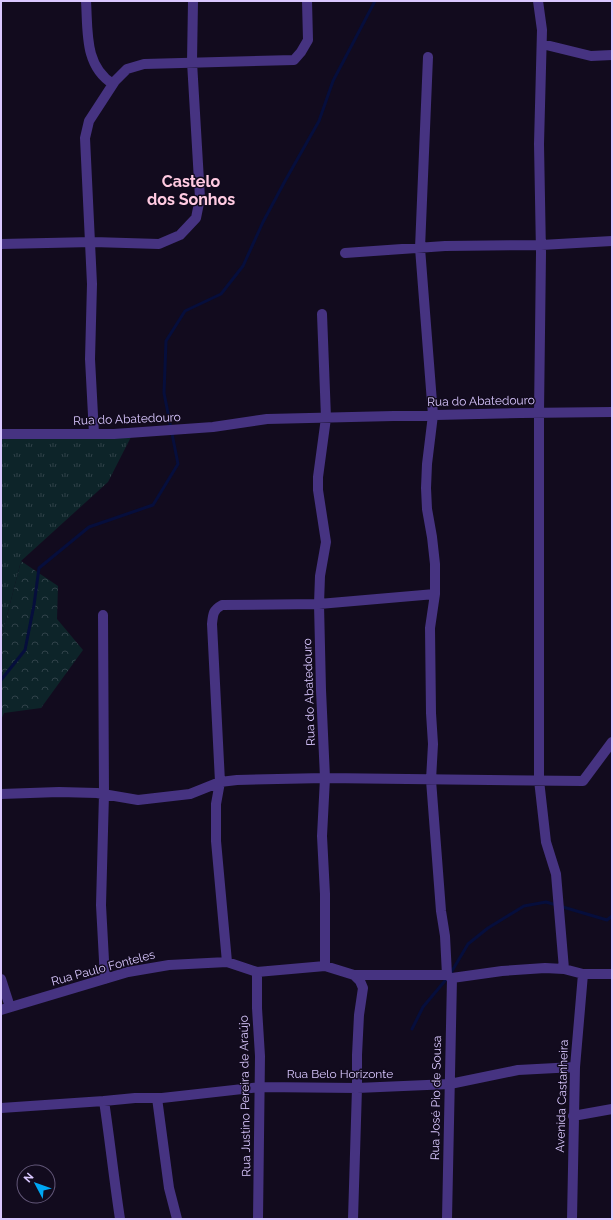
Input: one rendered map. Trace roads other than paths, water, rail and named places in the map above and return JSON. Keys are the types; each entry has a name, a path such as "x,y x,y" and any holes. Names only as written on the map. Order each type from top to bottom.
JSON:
{"street":[{"path":"86,1 88,45 94,65 104,78 113,84"},
{"path":"1,244 90,242 159,244 180,235 196,218 200,198 192,62 193,1"},
{"path":"94,434 90,359 92,284 85,138 89,121 113,84 127,69 144,64 294,60 308,40 308,1"},
{"path":"538,1 542,30 539,144 541,245 539,413 539,780 546,842 556,874 564,970"},
{"path":"542,44 591,56 612,55"},
{"name":"Rua José Pio de Sousa","path":"428,57 420,248 433,415 427,464 426,488 427,509 435,564 435,594 430,628 433,744 431,780 440,911 445,936 449,976 450,1084 447,1219"},
{"path":"345,253 445,246 541,245 612,241"},
{"name":"Rua do Abatedouro","path":"322,314 326,418 320,450 318,490 326,542 320,576 319,604 325,778 322,836 325,894 325,966"},
{"name":"Rua do Abatedouro","path":"1,434 94,434 213,428 267,419 612,412"},
{"path":"227,962 216,841 216,804 220,782 212,624 213,614 216,608 222,605 319,604 435,594"},
{"path":"103,615 104,794 101,904 105,979"},
{"path":"1,794 59,792 104,794 138,800 190,794 220,782 237,780 325,778 583,781 612,742"},
{"name":"Rua Paulo Fonteles","path":"6,1009 128,972 169,965 227,962 257,972 325,966 354,975 449,976"},
{"path":"449,976 538,968 564,970 583,974 612,974"},
{"name":"Rua Justino Pereira de Araújo","path":"257,972 257,1008 260,1056 258,1219"},
{"name":"Avenida Castanheira","path":"572,1219 574,1067 583,974"},
{"path":"353,1219 358,1035 363,988 360,981 354,975"},
{"path":"1,979 6,1009"},
{"name":"Rua Belo Horizonte","path":"1,1108 135,1098 156,1098 260,1087 357,1088 450,1084 518,1070 574,1067"},
{"path":"156,1098 169,1188 177,1219"},
{"path":"104,1101 120,1219"},
{"path":"573,1116 612,1109"}],"waterway":[{"path":"1,680 25,650 34,605 39,568 89,527 153,505 178,464 164,393 166,341 185,311 221,294 243,266 263,222 319,121 333,81 375,1"},
{"path":"412,1029 423,1007 449,976 468,944 488,928 524,906 546,902 607,920 612,916"}],"district":[{"name":"Castelo dos Sonhos","path":"191,190"}]}
